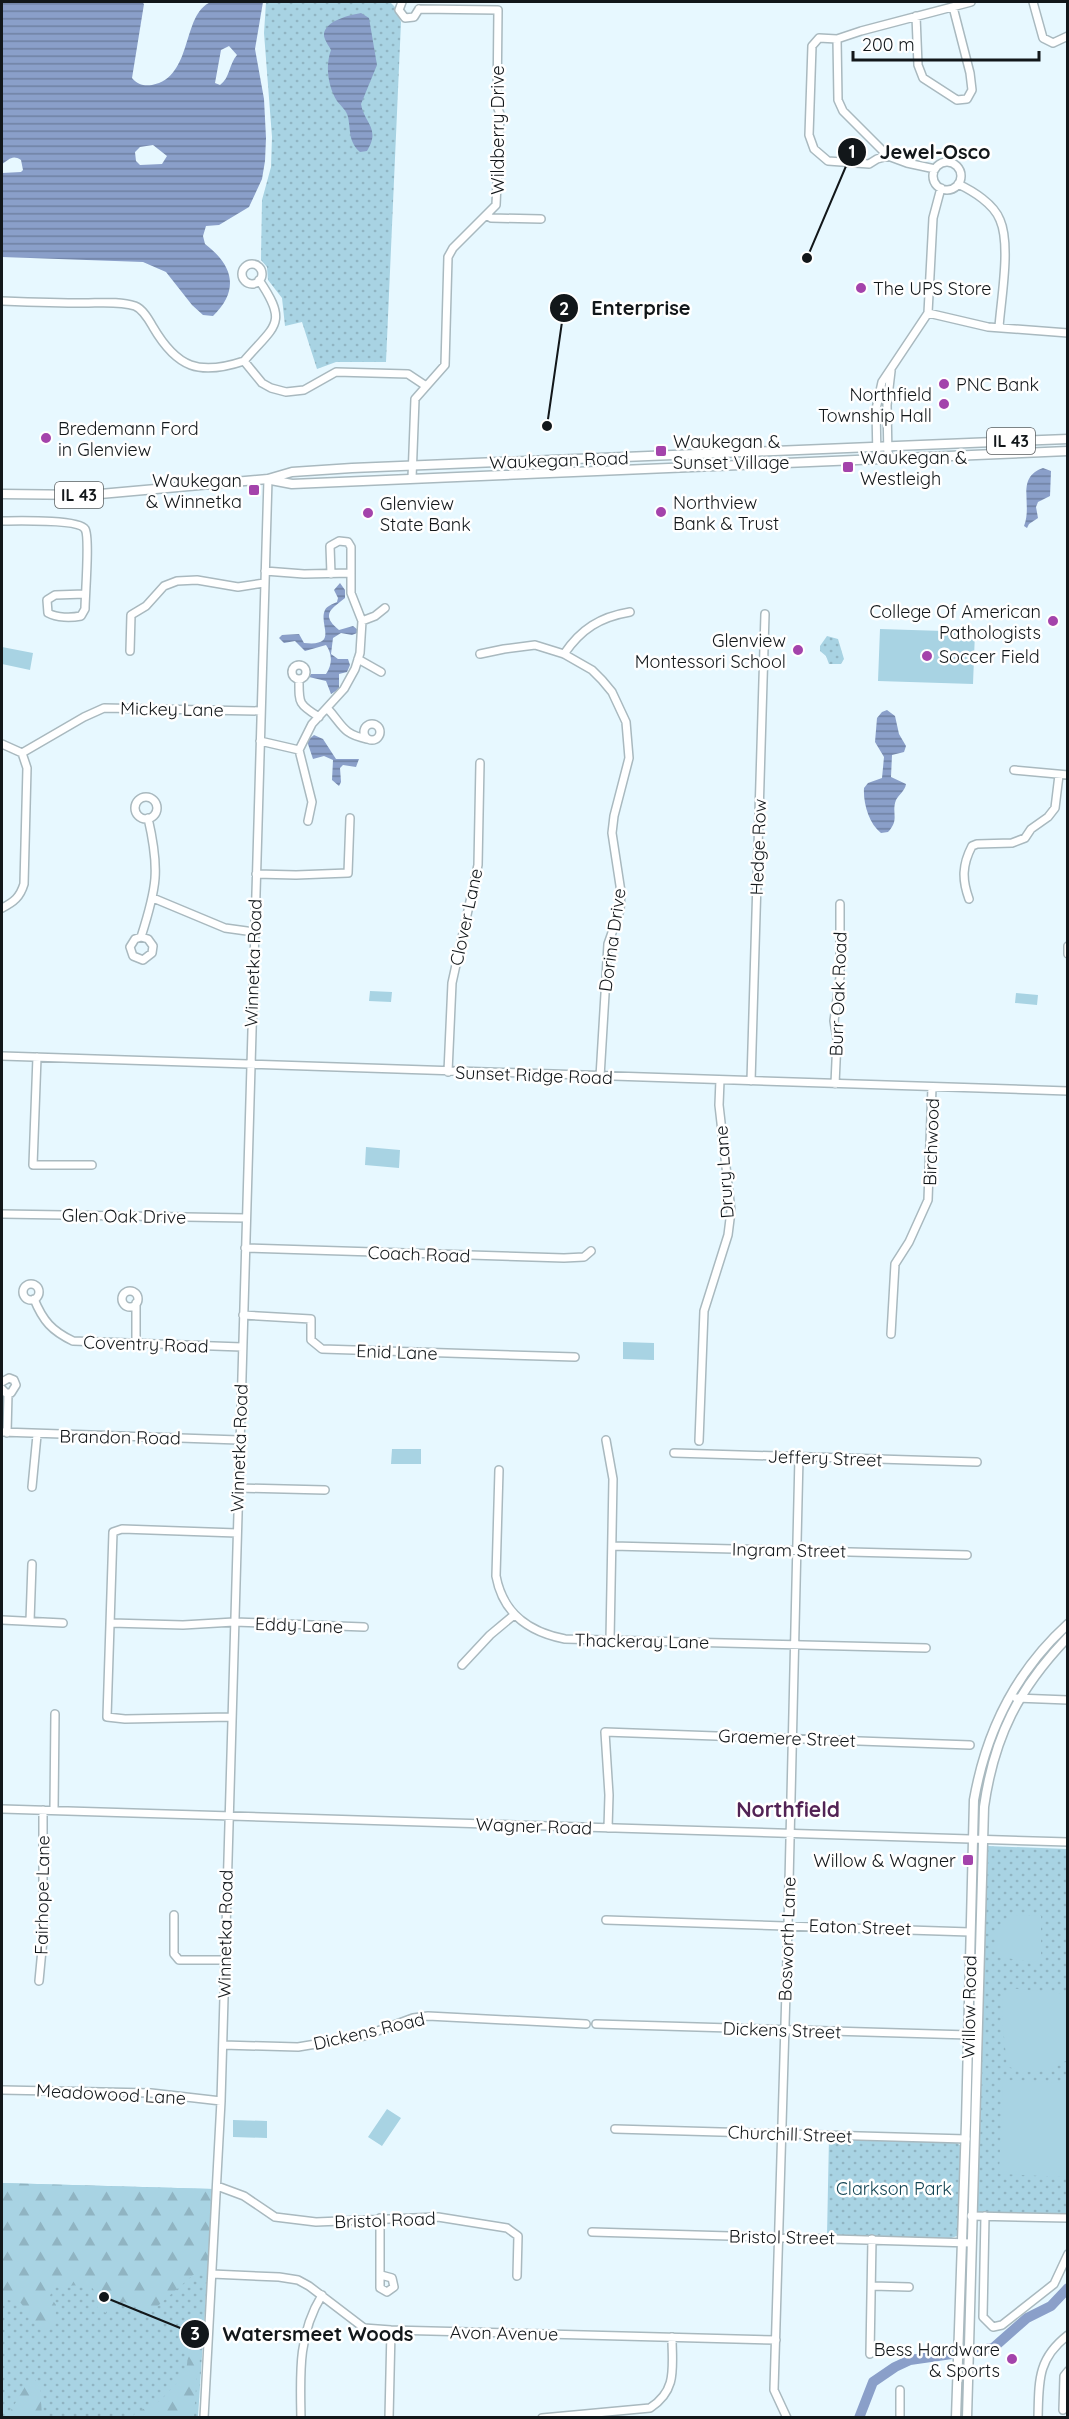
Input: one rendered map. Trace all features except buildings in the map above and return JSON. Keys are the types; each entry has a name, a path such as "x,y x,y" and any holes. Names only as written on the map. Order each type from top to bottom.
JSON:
{"main road":[{"name":"Waukegan Road","path":"2,494 89,495 268,479 292,472 412,465 1068,439"},
{"name":"Waukegan Road","path":"268,479 291,484 412,477 1068,451"},
{"path":"734,453 735,464"},
{"name":"Willow Road","path":"967,2242 971,2216 984,1807 989,1778 1013,1697 1031,1663 1048,1642 1068,1624"},
{"name":"Willow Road","path":"967,2418 963,2372 974,1800 979,1772 997,1720 1013,1697 1068,1637"},
{"name":"Willow Road","path":"956,2418 963,2372"}],"street":[{"name":"Wildberry Drive","path":"402,2 399,10 405,18 414,17 417,5 498,10 496,106 500,114 497,201 494,208 453,248 448,257 445,365 437,377 415,399 412,477"},
{"path":"888,156 869,164 828,161 812,146 809,133 812,46 819,38 837,39 971,2"},
{"path":"1033,2 1043,38 1053,43 1068,36"},
{"path":"916,16 918,64 923,78 957,100 967,99 972,90 970,73 953,6"},
{"path":"837,39 838,100 843,111 888,156 935,170"},
{"path":"943,163 953,164 960,174 958,184 948,190 940,188 934,180 935,170 943,163"},
{"path":"958,184 988,204 1000,218 1003,227 1005,237 999,327"},
{"path":"877,459 876,409 882,382 928,314 933,218 940,188"},
{"path":"487,215 495,219 541,219"},
{"path":"2,301 115,303 135,306 147,317 167,348 184,362 205,369 229,366 244,361 273,328 277,317 275,303 259,280"},
{"path":"928,314 970,324 1068,333"},
{"path":"244,361 262,383 286,392 304,390 336,372 408,374 426,386"},
{"path":"888,458 887,405 891,368"},
{"name":"Winnetka Road","path":"204,2418 223,2044 268,479"},
{"path":"2,521 68,522 84,527 87,550 85,609 81,616 54,616 48,613 47,600 55,595 85,594"},
{"path":"308,821 312,802 298,750 312,723 344,688 358,659 362,621 351,593 351,547 348,542 339,542 330,546 331,574"},
{"path":"265,571 351,573"},
{"path":"130,651 131,615 146,606 164,586 170,583 197,580 238,587 264,584"},
{"path":"362,621 375,616 385,608"},
{"path":"564,654 575,638 593,624 616,614 630,612"},
{"name":"Hedge Row","path":"751,1081 765,614"},
{"name":"Dorina Drive","path":"480,654 536,645 564,654 592,670 612,692 623,715 628,740 627,773 614,816 612,833 621,892 620,910 608,944 600,1077"},
{"path":"358,659 381,672"},
{"path":"299,680 299,702 319,717"},
{"name":"Mickey Lane","path":"22,753 104,708 261,711"},
{"path":"327,708 345,731 351,735 368,739"},
{"path":"260,741 298,750"},
{"path":"2,744 22,753 27,768 24,884 20,895 12,903 2,908"},
{"name":"Clover Lane","path":"448,1072 452,982 478,865 480,763"},
{"path":"969,899 964,883 963,868 972,846 1012,843 1025,838 1031,829 1048,817 1055,808 1064,775 1014,770"},
{"path":"141,937 153,898 157,870 148,818"},
{"path":"256,874 348,873 350,818"},
{"path":"153,898 225,928 254,932"},
{"name":"Burr Oak Road","path":"835,1084 837,1039 834,1021 840,976 840,904"},
{"path":"1068,946 1068,954"},
{"name":"Sunset Ridge Road","path":"2,1056 1068,1091"},
{"path":"37,1057 33,1164 92,1165"},
{"name":"Drury Lane","path":"699,1441 704,1311 728,1235 731,1211 719,1105 720,1080"},
{"name":"Birchwood","path":"891,1334 895,1264 909,1242 928,1200 932,1087"},
{"name":"Glen Oak Drive","path":"2,1214 246,1218"},
{"name":"Coach Road","path":"245,1248 564,1258 584,1257 591,1251"},
{"name":"Coventry Road","path":"34,1299 42,1318 73,1341 242,1347"},
{"path":"136,1303 136,1343"},
{"name":"Enid Lane","path":"243,1315 310,1319 310,1340 322,1349 575,1357"},
{"path":"2,1382 9,1378 15,1382 15,1390 5,1391 4,1432"},
{"name":"Brandon Road","path":"4,1432 37,1435 239,1440"},
{"path":"32,1487 37,1435"},
{"path":"606,1440 613,1479 610,1640"},
{"name":"Jeffery Street","path":"674,1453 977,1462"},
{"name":"Bosworth Lane","path":"787,2418 774,2390 799,1457"},
{"name":"Thackeray Lane","path":"499,1470 496,1576 498,1589 504,1603 531,1629 565,1639 926,1648"},
{"path":"238,1488 325,1490"},
{"path":"231,1717 125,1719 107,1717 113,1532 122,1529 237,1533"},
{"name":"Ingram Street","path":"612,1546 967,1555"},
{"path":"30,1621 32,1564"},
{"path":"462,1665 490,1635 514,1615"},
{"path":"2,1620 63,1623"},
{"name":"Eddy Lane","path":"111,1623 183,1625 234,1622 364,1627"},
{"path":"1013,1697 1068,1700"},
{"path":"54,1810 55,1714"},
{"name":"Graemere Street","path":"608,1828 609,1795 605,1732 969,1745"},
{"name":"Wagner Road","path":"2,1809 1068,1842"},
{"name":"Fairhope Lane","path":"39,1981 43,1939 44,1810"},
{"path":"174,1915 174,1954 179,1960 225,1960"},
{"name":"Eaton Street","path":"606,1920 970,1932"},
{"name":"Dickens Road","path":"223,2044 298,2047 364,2036 413,2018 428,2016 586,2024"},
{"name":"Dickens Street","path":"596,2024 969,2035"},
{"name":"Meadowood Lane","path":"2,2090 151,2093 221,2101"},
{"name":"Churchill Street","path":"615,2128 966,2139"},
{"name":"Bristol Road","path":"217,2186 244,2196 276,2217 296,2221 438,2217 507,2228 518,2236 517,2276"},
{"path":"971,2216 1068,2218"},
{"path":"985,2216 983,2317 993,2327 1002,2325 1054,2284 1068,2254"},
{"path":"380,2218 381,2275"},
{"name":"Bristol Street","path":"592,2232 967,2242"},
{"path":"870,2354 872,2239"},
{"name":"Avon Avenue","path":"213,2274 298,2280 322,2295 364,2328 776,2340"},
{"path":"872,2286 909,2287"},
{"path":"301,2418 303,2336 311,2313 322,2295"},
{"path":"389,2418 391,2330"},
{"path":"1038,2418 1043,2362 1049,2351 1068,2335"},
{"path":"543,2418 650,2408 668,2391 672,2374 672,2337"},
{"path":"1063,2410 1064,2376 1068,2371"},
{"path":"900,2390 900,2418"}],"green space":[{"path":"266,2 390,2 395,7 401,22 386,362 336,362 317,369 302,322 285,326 282,298 268,280 267,267 261,260 262,200 271,167 272,137 264,33"},
{"name":"Soccer Field","path":"880,629 975,632 973,684 878,681"},
{"path":"827,636 838,639 844,659 841,664 829,664 826,656 820,651 820,646"},
{"path":"2,647 33,653 30,670 2,664"},
{"path":"370,991 392,992 391,1002 369,1001"},
{"path":"1016,993 1038,995 1037,1005 1015,1003"},
{"path":"366,1147 400,1150 399,1168 365,1165"},
{"path":"623,1342 654,1343 654,1360 623,1359"},
{"path":"392,1449 421,1449 421,1464 391,1464"},
{"path":"988,1846 1067,1849 1067,2216 973,2212"},
{"path":"1013,1915 1041,1916 1041,1957 1035,1962 997,1957 997,1931"},
{"path":"1009,1988 1067,1994 1067,2060 1053,2068 1038,2072 1023,2071 1007,2066 1002,2017 1003,1994"},
{"path":"1003,2080 1067,2083 1067,2177 999,2174"},
{"path":"387,2109 401,2118 382,2146 368,2137"},
{"path":"233,2120 267,2121 267,2138 233,2137"},
{"name":"Clarkson Park","path":"829,2137 957,2143 961,2146 960,2231 957,2236 951,2238 827,2235"},
{"path":"2,2183 213,2189 198,2417 2,2418"},
{"path":"2,2183 213,2189 208,2274 193,2275 152,2311 144,2311 124,2302 106,2313 98,2309 95,2292 91,2286 54,2285 50,2296 56,2305 55,2325 46,2331 35,2322 20,2302 2,2299"},
{"path":"201,2314 194,2417 133,2417 135,2413 160,2401 186,2373 188,2356 183,2344 185,2325 193,2317"},
{"path":"35,2380 40,2384 42,2417 7,2417 26,2385"}],"shaded area":[{"path":"2,2 142,2 144,4 132,78 139,84 152,85 165,80 175,70 195,19 211,2 263,2 255,49 264,99 265,161 262,179 249,207 219,225 206,226 203,236 205,244 222,260 230,278 227,297 213,316 203,315 192,305 166,272 143,262 2,257 2,173 23,170 21,160 18,158 11,158 2,164","holes":["229,46 237,55 226,79 220,85 215,83 221,50","153,145 167,156 162,164 140,165 136,161 135,152 140,147"]},
{"path":"361,13 369,18 377,65 361,104 372,131 371,143 367,151 360,152 352,140 347,115 331,89 328,69 331,50 324,36 328,26 332,23"},
{"path":"1043,468 1051,471 1050,496 1038,502 1036,507 1038,518 1027,528 1024,526 1027,485 1029,478"},
{"path":"340,583 345,590 345,598 330,612 330,620 339,630 353,626 358,630 352,635 341,633 333,638 331,654 338,659 348,659 350,665 347,672 339,674 339,689 331,694 326,681 309,677 311,674 326,674 328,671 331,656 326,645 305,651 295,641 284,643 279,638 282,635 299,634 304,643 321,642 325,638 325,610 337,602 338,598 334,590"},
{"path":"887,710 895,716 899,734 906,746 904,752 892,755 891,777 906,784 896,800 892,827 888,832 881,833 873,824 868,813 864,788 868,783 882,778 884,757 875,742 877,718"},
{"path":"314,735 323,739 336,759 359,759 356,767 343,765 340,768 339,786 332,780 333,760 324,756 313,759 307,741"}],"waterway":[{"path":"859,2418 873,2382 895,2367 910,2360 993,2348 1027,2318 1051,2306 1068,2288"}],"place":[{"name":"Jewel-Osco","path":"807,258"},
{"name":"The UPS Store","path":"861,288"},
{"name":"PNC Bank","path":"944,384"},
{"name":"Northfield Township Hall","path":"944,404"},
{"name":"Enterprise","path":"547,426"},
{"name":"Bredemann Ford in Glenview","path":"46,438"},
{"name":"Waukegan & Sunset Village","path":"661,451"},
{"name":"Waukegan & Westleigh","path":"848,467"},
{"name":"Waukegan & Winnetka","path":"254,490"},
{"name":"Northview Bank & Trust","path":"661,512"},
{"name":"Glenview State Bank","path":"368,513"},
{"name":"College Of American Pathologists","path":"1053,621"},
{"name":"Glenview Montessori School","path":"798,650"},
{"name":"Soccer Field","path":"927,656"},
{"name":"Willow & Wagner","path":"968,1860"},
{"name":"Watersmeet Woods","path":"104,2297"},
{"name":"Bess Hardware & Sports","path":"1012,2359"}],"district":[{"name":"Northfield","path":"788,1809"}]}
